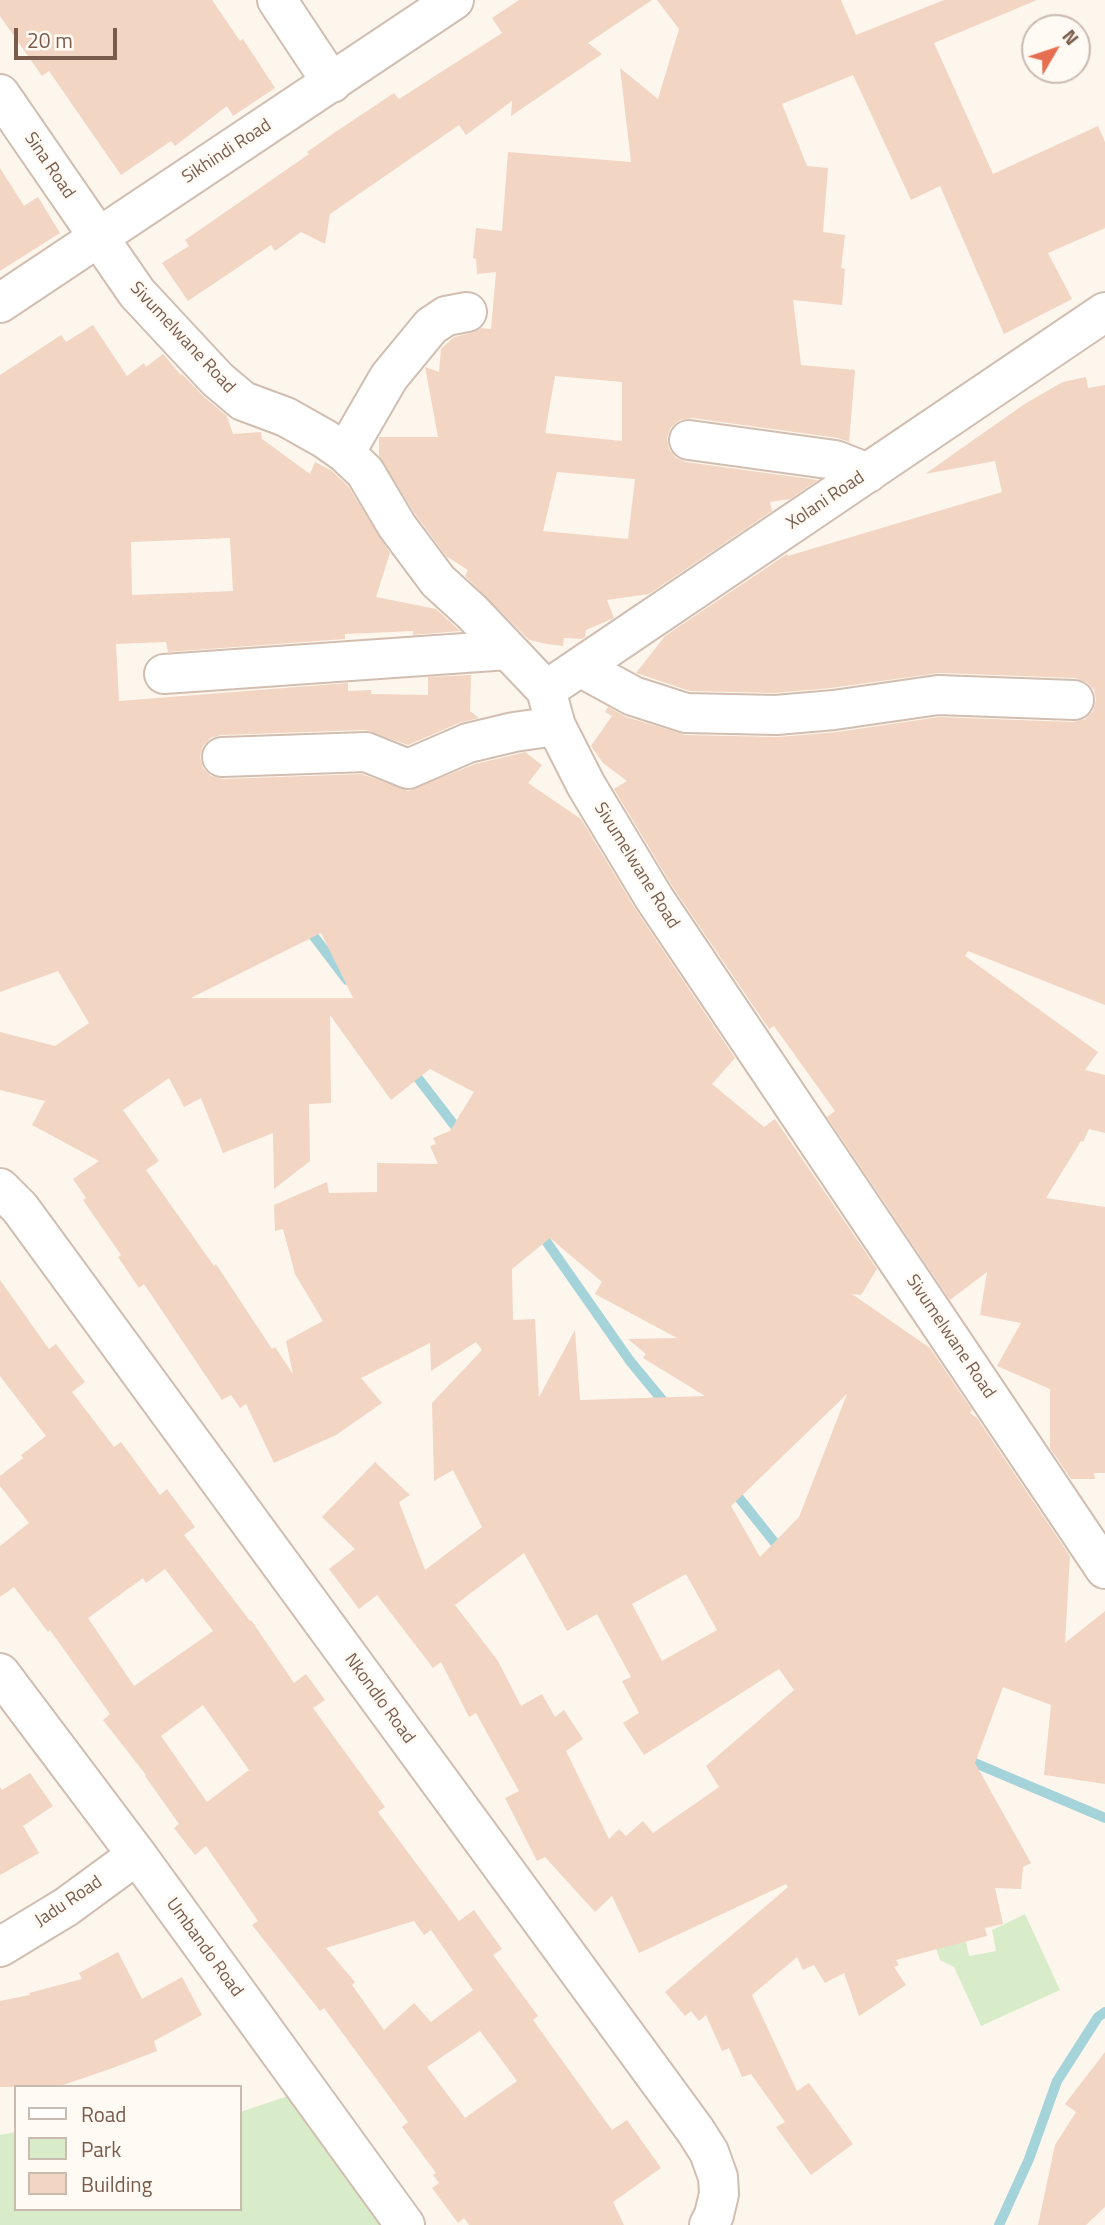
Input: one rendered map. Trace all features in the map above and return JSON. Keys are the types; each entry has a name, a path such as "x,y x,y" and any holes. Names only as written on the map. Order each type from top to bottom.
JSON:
{"street":[{"path":"277,0 332,83"},
{"name":"Sikhindi Road","path":"0,303 454,0"},
{"name":"Sina Road","path":"0,94 97,238"},
{"name":"Sivumelwane Road","path":"97,238 136,293 217,379 243,401 286,417 345,453 365,472 397,526 438,581 472,612 546,690 556,726 586,785 654,898 1103,1563"},
{"path":"345,453 389,377 431,326 446,316 467,312"},
{"name":"Xolani Road","path":"546,690 1105,312"},
{"path":"689,440 835,460 868,473"},
{"path":"164,674 508,650"},
{"path":"580,667 633,696 686,713 776,715 834,710 938,695 1074,700"},
{"path":"222,757 366,752 408,769 468,743 556,726"},
{"name":"Nkondlo Road","path":"0,1188 20,1208 695,2130 709,2152 718,2177 719,2194 709,2225"},
{"name":"Umbando Road","path":"0,1672 137,1855 405,2225"},
{"name":"Jadu Road","path":"0,1947 66,1907 137,1855"}],"green space":[{"path":"1025,1914 1060,1990 981,2026 954,1967 940,1960 936,1948 964,1932 969,1956 996,1951 992,1930"},
{"path":"288,2096 381,2225 0,2225 0,2135 14,2132 14,2211 242,2211 242,2111"}],"building":[{"path":"0,0 212,0 240,41 243,39 275,88 233,116 227,106 175,146 171,141 121,175 49,71 42,76 0,16"},
{"path":"519,0 652,0 588,43 602,54 511,116 512,101 466,135 459,125 330,214 325,244 301,232 275,251 271,245 188,301 162,263 189,246 185,240 394,93 399,99 502,33 492,18"},
{"path":"657,0 841,0 856,35 944,0 1037,0 934,43 993,174 1098,126 1105,142 1105,228 1048,253 1072,299 1004,334 940,186 911,200 853,75 782,104 807,166 828,168 823,232 845,235 841,268 845,269 842,305 793,300 801,365 855,370 849,442 838,438 692,418 680,420 671,427 667,438 669,449 676,458 686,462 818,480 790,499 770,502 772,511 649,594 607,600 614,618 586,630 582,639 564,638 563,646 529,640 465,576 468,570 446,556 415,514 379,456 379,437 438,437 425,367 439,372 441,349 454,337 481,328 491,329 496,272 477,274 476,259 473,258 476,228 502,231 508,152 631,162 620,68 658,99 679,29","holes":["555,376 622,382 622,441 545,433","557,472 635,479 628,539 543,531"]},
{"path":"0,168 24,206 38,197 60,233 0,271"},
{"path":"93,325 127,376 144,363 146,367 163,354 181,375 227,416 233,434 261,432 262,439 310,474 315,462 332,471 348,486 390,553 376,597 436,609 460,631 413,635 413,631 345,634 345,639 168,652 166,642 116,644 119,701 348,683 348,691 371,690 371,694 428,695 428,677 471,675 470,711 479,718 459,723 408,745 365,730 221,735 211,738 203,746 200,757 203,768 211,776 223,779 362,774 408,791 475,764 525,752 542,765 528,783 581,819 636,910 735,1058 712,1084 764,1127 775,1119 877,1269 861,1295 852,1294 930,1348 972,1410 970,1413 977,1418 1070,1556 1065,1643 1105,1611 1105,1784 1044,1775 1051,1705 1003,1687 975,1763 1031,1863 1023,1867 1021,1889 995,1888 1003,1924 985,1928 987,1936 896,1960 899,1965 894,1967 906,1985 859,2016 844,1973 825,1983 814,1965 803,1970 797,1957 752,1995 797,2091 809,2083 853,2144 811,2175 776,2127 785,2122 751,2074 742,2077 729,2048 722,2051 706,2015 699,2021 691,2011 685,2016 665,1992 788,1887 786,1884 639,1953 612,1896 595,1912 545,1857 537,1861 505,1798 519,1791 476,1713 469,1717 441,1662 433,1668 377,1595 359,1609 329,1569 355,1549 322,1517 375,1462 410,1495 399,1502 425,1570 482,1527 453,1470 434,1481 432,1403 482,1350 476,1342 431,1371 430,1343 361,1378 382,1403 336,1435 274,1463 246,1404 240,1408 231,1395 222,1400 144,1284 139,1288 118,1257 121,1255 83,1200 86,1198 73,1179 99,1161 32,1125 45,1101 0,1090 0,1032 55,1046 89,1023 58,971 0,992 0,375 61,335 66,342","holes":["230,538 233,591 132,595 131,542","321,933 353,998 191,998","330,1015 391,1100 430,1069 474,1092 450,1131 433,1138 436,1144 430,1146 438,1164 377,1163 377,1192 329,1193 327,1182 274,1205 275,1231 283,1229 295,1274 323,1321 286,1341 293,1374 275,1347 272,1349 216,1264 214,1266 146,1170 159,1161 123,1110 169,1078 184,1107 201,1098 223,1153 273,1133 274,1189 310,1161 309,1104 331,1103","550,1238 602,1282 595,1294 677,1338 628,1339 646,1354 643,1358 705,1396 580,1400 575,1330 539,1397 535,1319 513,1320 512,1269","847,1394 799,1517 760,1557 731,1506","524,1553 567,1631 597,1614 631,1677 622,1681 639,1713 623,1723 644,1755 779,1669 794,1690 706,1766 719,1787 653,1833 643,1821 626,1836 619,1829 609,1839 566,1751 583,1739 564,1710 555,1717 542,1694 521,1706 498,1661 455,1605","686,1574 717,1630 662,1661 632,1604"]},
{"path":"1086,377 1088,388 1105,385 1105,1005 968,951 965,956 1098,1052 1085,1070 1105,1075 1105,1133 1089,1129 1046,1198 1105,1207 1105,1473 1094,1473 1095,1479 1071,1479 1050,1448 1050,1389 997,1366 1021,1323 980,1315 987,1272 950,1300 827,1117 835,1111 774,1026 769,1029 672,886 614,789 627,781 603,763 591,746 612,716 605,712 608,707 626,717 686,735 778,737 837,732 939,717 1073,722 1085,719 1093,711 1096,700 1094,690 1086,682 1075,678 939,673 775,693 690,691 636,673 665,636 787,554 788,556 1002,492 995,461 925,474 1026,403 1063,382"},
{"path":"0,1280 49,1349 56,1344 85,1382 72,1392 114,1447 121,1442 160,1495 167,1489 195,1527 184,1535 251,1620 294,1683 306,1674 325,1700 313,1708 385,1807 378,1812 459,1921 474,1910 502,1949 493,1955 538,2016 533,2020 612,2130 627,2120 661,2168 613,2202 624,2225 469,2225 464,2218 458,2223 432,2188 439,2183 433,2175 436,2173 402,2127 408,2122 324,2008 320,2011 252,1925 258,1921 206,1846 195,1855 174,1828 179,1824 146,1775 103,1720 110,1714 50,1630 48,1632 14,1587 0,1597 0,1546 29,1523 0,1486 0,1476 46,1436 0,1376","holes":["165,1569 213,1631 134,1686 88,1618 143,1578 146,1583","203,1705 249,1770 207,1802 161,1736","414,1921 424,1935 431,1930 473,1990 431,2022 414,2003 384,2030 352,1985 355,1982 326,1948","480,2031 517,2081 465,2118 427,2067"]},
{"path":"30,1773 53,1806 23,1826 39,1853 0,1875 0,1787 2,1790"},
{"path":"118,1952 142,1999 182,1977 202,2015 154,2041 157,2051 110,2069 63,2085 0,2087 0,2001 82,1979 79,1973"},
{"path":"1105,2052 1105,2207 1086,2225 1038,2225 1055,2145 1076,2112 1065,2104"}],"waterway":[{"path":"306,926 347,980"},
{"path":"411,1069 461,1134"},
{"path":"539,1231 630,1361 668,1407"},
{"path":"732,1489 783,1553"},
{"path":"963,1758 1105,1818"},
{"path":"999,2225 1029,2159 1057,2081 1098,2017 1105,2012"}]}
